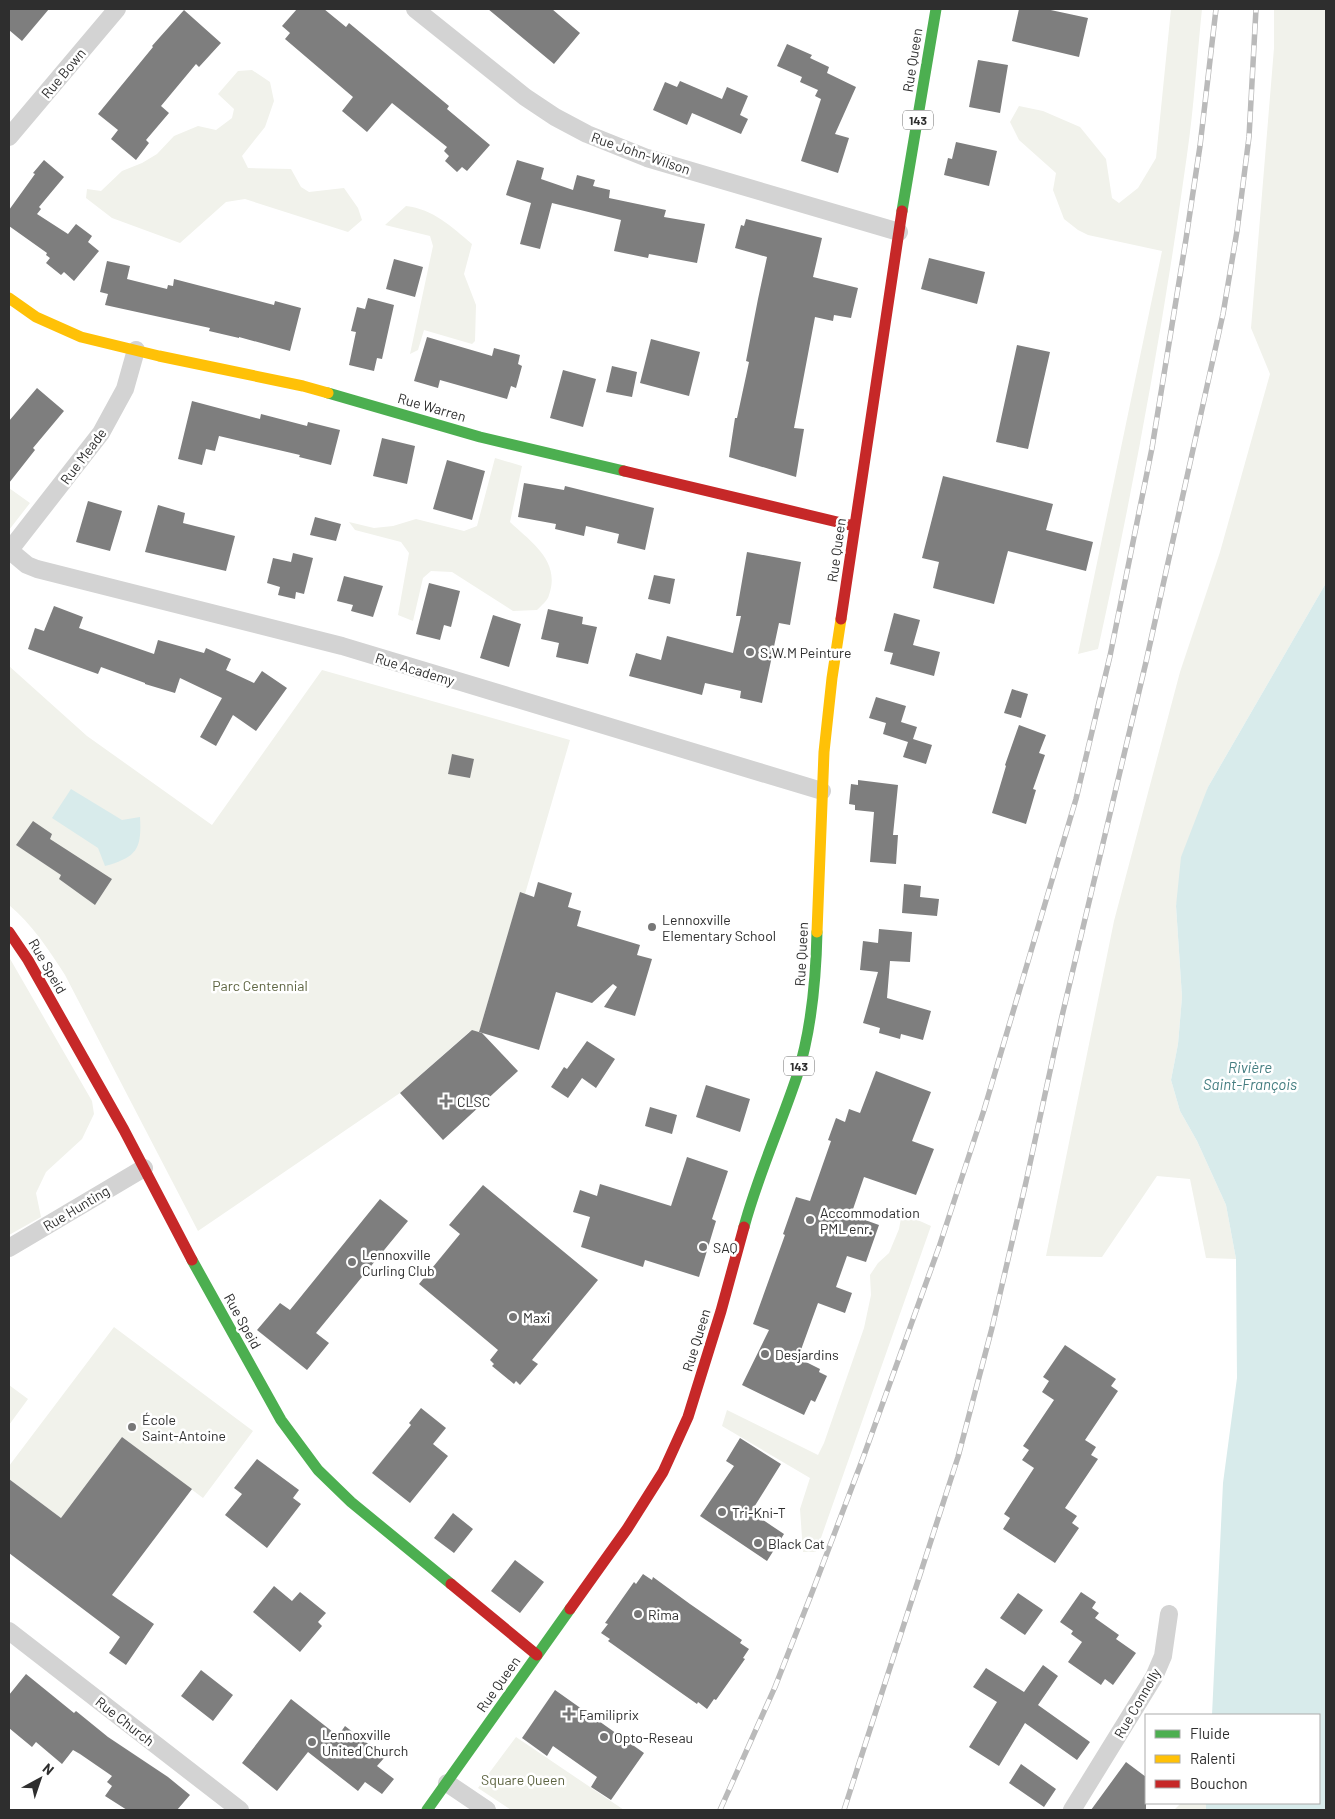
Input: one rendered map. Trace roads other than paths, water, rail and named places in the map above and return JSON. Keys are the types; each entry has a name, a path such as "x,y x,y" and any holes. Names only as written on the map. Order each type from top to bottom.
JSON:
{"main road":[{"name":"Rue Queen","path":"427,1810 627,1529 648,1498 677,1443 691,1408 721,1311 754,1190 797,1075 813,1002 817,948 824,752 832,678 899,232 936,9"},
{"name":"Rue Warren","path":"9,298 36,317 81,337 303,386 480,436 854,526"},
{"name":"Rue Speid","path":"9,932 28,960 144,1168 280,1420 318,1470 368,1517 537,1655"}],"street":[{"name":"Rue Bown","path":"9,137 117,9"},
{"name":"Rue John-Wilson","path":"415,9 525,97 555,117 588,134 647,158 899,232"},
{"name":"Rue Meade","path":"9,551 101,433 125,390 136,350"},
{"name":"Rue Academy","path":"9,551 27,565 37,569 342,646 822,792"},
{"name":"Rue Hunting","path":"9,1248 144,1168"},
{"name":"Rue Connolly","path":"1072,1810 1154,1677 1163,1656 1169,1614"},
{"name":"Rue Church","path":"9,1631 240,1810"},
{"path":"447,1782 486,1810"}],"water":[{"name":"Rivière Saint-François","path":"1326,583 1326,1810 1206,1810 1206,1804 1320,1804 1320,1714 1212,1714 1223,1483 1237,1378 1236,1259 1226,1205 1197,1141 1180,1111 1171,1080 1178,1044 1182,997 1176,906 1181,857 1208,787"},
{"path":"71,789 122,820 140,817 138,845 130,855 105,866 98,848 52,818"}],"railway":[{"path":"720,1810 775,1687 813,1590 939,1247 984,1110 1076,799 1110,656 1152,448 1200,146 1216,9"},
{"path":"844,1810 958,1457 992,1328 1062,1016 1146,662 1223,314 1237,231 1249,137 1256,9"}],"place":[{"name":"S.W.M Peinture","path":"750,652"},
{"name":"Lennoxville Elementary School","path":"652,927"},
{"name":"CLSC","path":"446,1101"},
{"name":"Accommodation PML enr.","path":"810,1220"},
{"name":"SAQ","path":"703,1247"},
{"name":"Lennoxville Curling Club","path":"352,1262"},
{"name":"Maxi","path":"513,1317"},
{"name":"Desjardins","path":"765,1354"},
{"name":"École Saint-Antoine","path":"132,1427"},
{"name":"Tri-Kni-T","path":"722,1512"},
{"name":"Black Cat","path":"758,1543"},
{"name":"Rima","path":"638,1614"},
{"name":"Familiprix","path":"569,1714"},
{"name":"Opto-Reseau","path":"604,1737"},
{"name":"Lennoxville United Church","path":"312,1742"}],"park label":[{"name":"Parc Centennial","path":"260,985"},
{"name":"Square Queen","path":"523,1779"}]}
